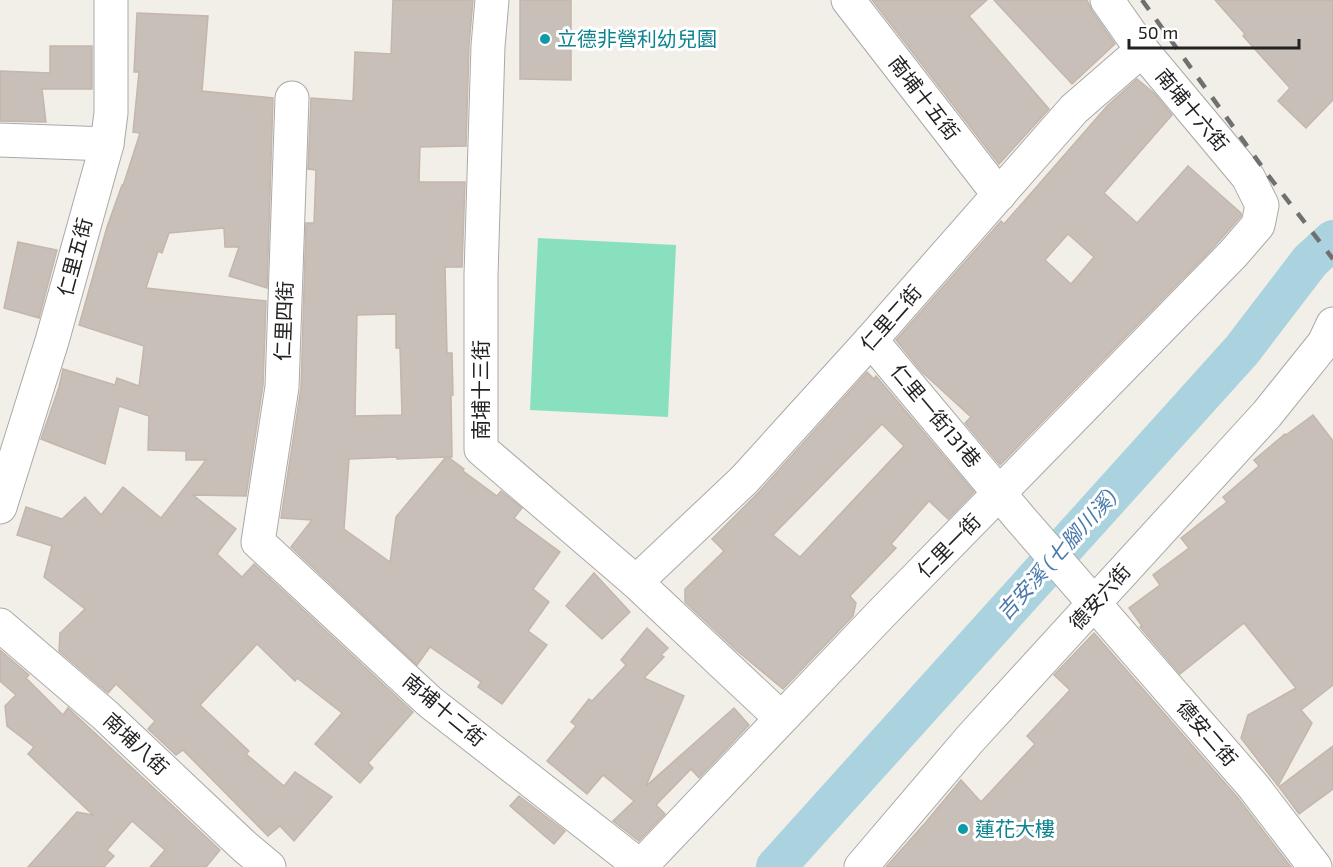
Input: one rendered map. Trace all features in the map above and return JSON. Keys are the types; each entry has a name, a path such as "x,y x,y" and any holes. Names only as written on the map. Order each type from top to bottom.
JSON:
{"street":[{"name":"仁里五街","path":"0,507 52,341 107,144 111,113 111,0"},
{"name":"南埔十三街","path":"492,0 488,46 481,275 481,449 636,582 781,718"},
{"name":"南埔十五街","path":"848,0 999,195"},
{"name":"南埔十六街","path":"1107,0 1142,50 1248,177 1262,205 1258,225"},
{"name":"仁里二街","path":"636,582 744,480 871,340 1074,109 1142,50"},
{"name":"仁里四街","path":"258,542 282,387 292,98"},
{"path":"0,140 107,144"},
{"name":"仁里一街","path":"640,867 781,718 1010,505 1258,225"},
{"name":"仁里一街131巷","path":"871,340 1095,602"},
{"name":"德安六街","path":"861,867 970,739 1267,414 1330,340"},
{"name":"南埔十二街","path":"258,542 430,702 640,867"},
{"name":"德安二街","path":"1095,602 1253,786 1315,867"},
{"name":"南埔八街","path":"0,625 105,715 269,867"}],"green space":[{"path":"538,238 676,245 668,417 530,410"}],"building":[{"path":"393,0 473,0 469,45 466,146 420,147 419,182 465,182 462,267 445,267 447,353 452,353 453,395 451,395 452,457 448,457 497,496 501,491 522,508 514,518 560,552 533,589 549,602 528,631 547,645 502,704 478,687 481,682 430,647 417,665 291,547 312,520 281,518 301,388 306,223 314,223 316,170 308,169 311,98 353,101 355,52 391,54","holes":["396,314 396,348 400,348 402,415 355,416 357,315","397,457 397,459 446,457 396,517 390,562 344,529 349,459"]},
{"name":"立德非營利幼兒園","path":"520,0 571,0 571,80 520,79"},
{"path":"872,0 987,0 969,16 1049,109 999,164"},
{"path":"994,0 1087,0 1115,44 1072,84"},
{"path":"1215,0 1333,0 1333,100 1306,128 1278,101 1290,88 1243,36 1245,34"},
{"path":"137,13 208,16 202,91 273,98 267,288 229,276 239,247 225,247 224,228 169,233 162,253 158,251 146,288 266,301 263,385 246,496 193,495 236,529 217,554 242,577 254,564 413,712 368,763 373,768 360,783 315,744 342,713 297,678 295,681 257,644 200,705 249,751 246,754 284,786 295,772 332,797 294,841 280,826 268,836 183,750 176,755 148,729 155,721 116,684 108,693 59,651 60,633 85,609 44,577 52,546 17,535 26,507 62,519 85,497 101,515 123,487 161,518 206,460 186,460 186,451 148,450 149,416 119,406 105,464 41,439 63,369 115,385 117,378 139,386 144,346 79,325 107,227 140,133 133,132 139,72 134,72"},
{"path":"50,46 92,46 92,89 42,89 46,122 0,121 0,71 50,73"},
{"path":"1137,79 1154,93 1172,115 1104,193 1137,223 1188,166 1241,213 1241,216 1212,249 1000,465 965,423 971,417 922,372 896,340 1001,221 1004,224 1108,105","holes":["1068,234 1094,257 1071,284 1045,260"]},
{"path":"18,242 57,250 39,318 4,308"},
{"path":"867,372 874,379 876,376 974,492 948,519 929,501 891,544 896,548 850,596 856,603 853,616 783,689 735,649 685,602 685,589 724,551 712,539 758,493","holes":["882,424 904,446 800,557 773,535"]},
{"path":"1313,415 1333,441 1333,685 1301,710 1312,723 1278,786 1241,738 1248,715 1296,688 1244,623 1180,674 1140,627 1142,626 1129,608 1160,585 1153,575 1189,548 1181,538 1227,502 1223,497 1259,466 1254,460 1285,434"},
{"path":"594,573 630,612 602,639 566,606"},
{"path":"647,628 668,648 661,655 664,657 644,678 684,696 646,786 734,708 749,725 699,778 691,769 656,805 665,814 639,841 613,821 634,801 603,775 587,794 547,761 576,726 571,722 589,699 592,701 626,665 621,660"},
{"path":"1094,633 1238,798 1291,867 886,867 961,780 981,802 1035,744 1027,736 1070,690 1054,675"},
{"path":"0,650 29,675 26,678 63,715 68,708 220,850 206,867 150,867 165,850 132,821 107,850 114,856 104,867 28,867 77,812 93,815 28,754 34,747 7,726 5,706 16,695 0,681"},
{"path":"1333,746 1333,789 1299,814 1279,787"},
{"path":"519,796 565,831 554,844 510,806"}],"waterway":[{"name":"吉安溪 (七腳川溪)","path":"776,867 1242,350 1310,261 1333,240"}],"railway":[{"path":"1142,0 1268,175 1333,259"}],"place":[{"name":"立德非營利幼兒園","path":"545,39"},
{"name":"蓮花大樓","path":"963,829"}]}
